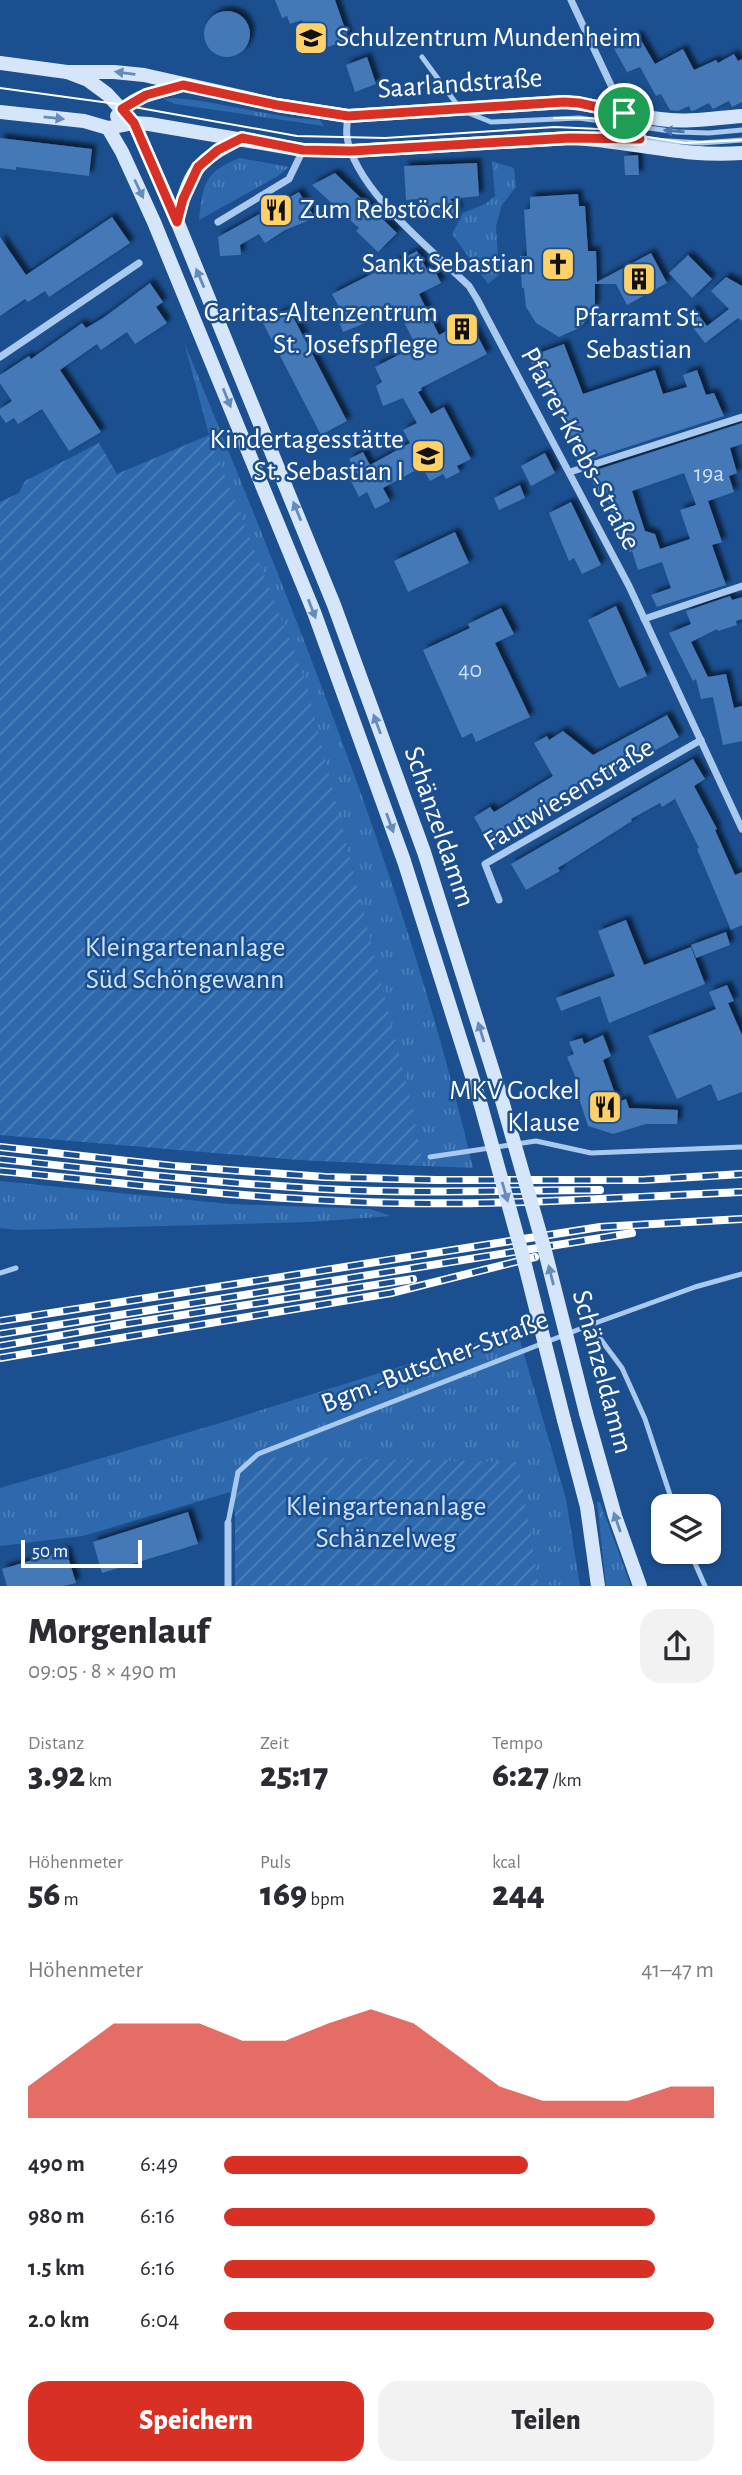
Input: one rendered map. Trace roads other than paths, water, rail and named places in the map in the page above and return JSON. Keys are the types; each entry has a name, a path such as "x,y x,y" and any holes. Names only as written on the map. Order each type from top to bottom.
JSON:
{"main road":[{"name":"Saarlandstraße","path":"0,63 67,72 124,73 277,105 348,116 564,102 662,120 742,116"},
{"name":"Saarlandstraße","path":"67,72 88,80"},
{"name":"Schänzeldamm","path":"88,80 134,123 334,606 424,852 501,1097 615,1516 640,1586"},
{"name":"Saarlandstraße","path":"122,109 146,95 183,85"},
{"path":"108,128 122,109"},
{"path":"0,112 84,121 108,128 134,123 149,124 303,150 352,151 570,138 642,143 697,155 742,153"},
{"name":"Schänzeldamm","path":"108,128 154,222 314,612 404,861 480,1102 523,1257 587,1507 598,1586"},
{"path":"177,222 183,199 198,167 218,150 242,138"}],"street":[{"path":"570,0 624,113 642,143"},
{"name":"Pfarrer-Krebs-Straße","path":"348,116 347,138 374,194 469,286 570,472 644,619 742,830"},
{"path":"218,222 289,179 303,150"},
{"path":"0,357 139,263"},
{"path":"570,472 742,417"},
{"path":"644,619 742,586"},
{"name":"Fautwiesenstraße","path":"499,900 485,864 701,740"},
{"path":"228,1523 228,1586"}],"lane":[{"path":"422,57 461,110 491,122 579,118 694,133 742,130"},
{"path":"642,143 742,140"},
{"path":"430,1157 536,1141 591,1153 742,1147"},
{"path":"0,1273 16,1268"},
{"name":"Bgm.-Butscher-Straße","path":"228,1523 238,1472 258,1454 590,1325 695,1287 742,1274"},
{"path":"590,1325 622,1368 645,1419 670,1494"},
{"path":"695,1564 705,1586"}],"tram line":[{"path":"0,88 117,104 297,136 385,138 555,127 599,129 685,143 742,140"},
{"path":"554,118 591,118 614,122"}],"railway":[{"path":"0,1147 173,1166 325,1177 643,1180 742,1174"},
{"path":"0,1159 202,1180 324,1189 428,1192 600,1190"},
{"path":"0,1171 254,1196 389,1203 540,1201 742,1192"},
{"path":"0,1321 600,1227 742,1219"},
{"path":"0,1334 632,1233"},
{"path":"0,1358 391,1293 535,1257"},
{"path":"0,1346 413,1279"}],"place":[{"name":"Schulzentrum Mundenheim","path":"311,38"},
{"name":"Zum Rebstöckl","path":"276,210"},
{"name":"Sankt Sebastian","path":"558,264"},
{"name":"Pfarramt St. Sebastian","path":"639,279"},
{"name":"Caritas-Altenzentrum St. Josefspflege","path":"462,329"},
{"name":"Kindertagesstätte St. Sebastian I","path":"428,456"},
{"name":"MKV Gockel Klause","path":"605,1107"}],"park label":[{"name":"Kleingartenanlage Süd Schöngewann","path":"185,964"},
{"name":"Kleingartenanlage Schänzelweg","path":"386,1523"}]}
